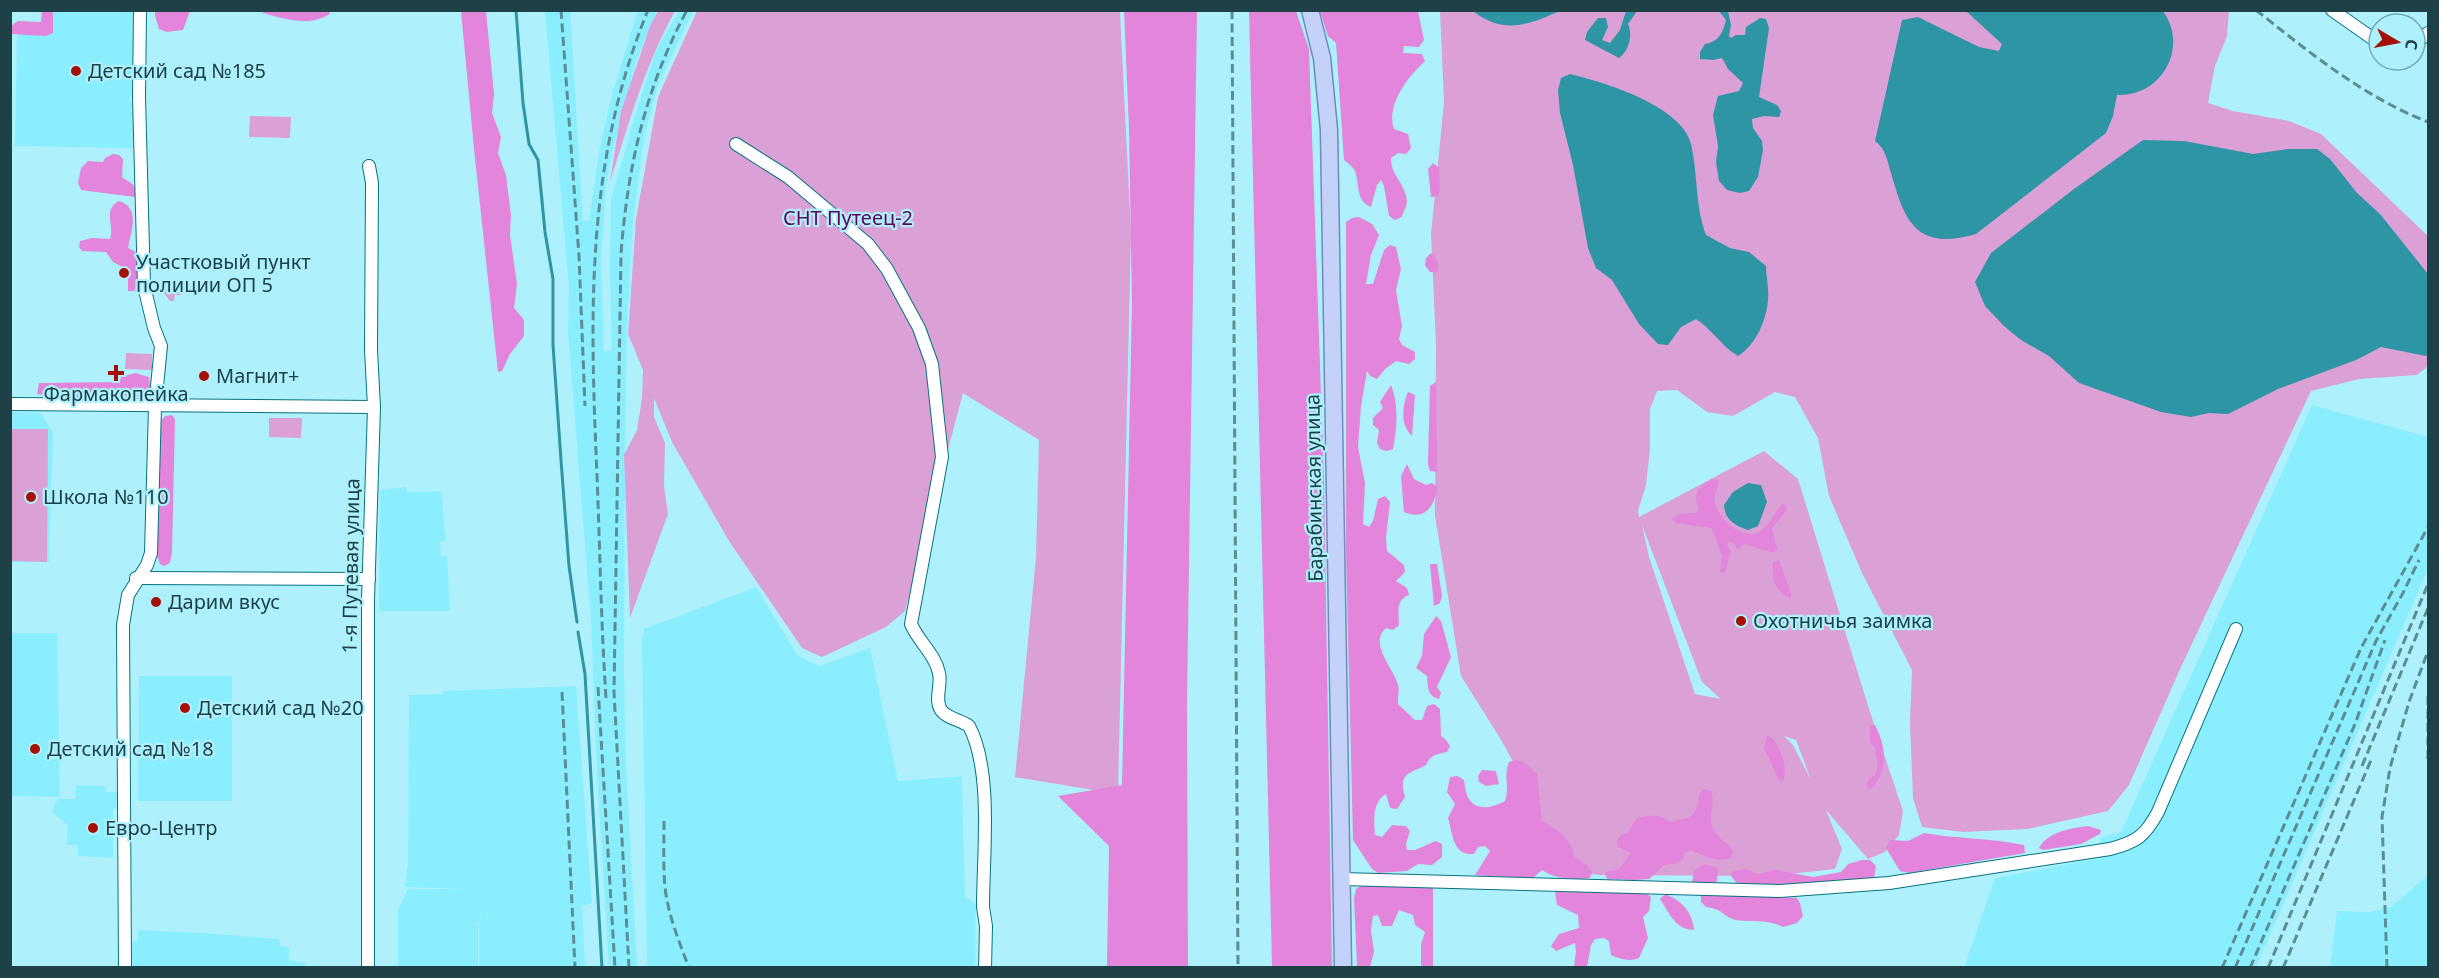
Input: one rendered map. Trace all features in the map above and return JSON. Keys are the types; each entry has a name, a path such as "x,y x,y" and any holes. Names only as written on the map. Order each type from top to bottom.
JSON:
{"main road":[{"name":"Барабинская улица","path":"1310,10 1322,58 1329,130 1343,968"}],"street":[{"path":"125,968 123,626 128,595 136,579 147,566 151,552 155,405 161,346 154,328 144,286 139,98 140,10"},
{"path":"2332,10 2367,35"},
{"path":"736,144 788,177 868,244 888,269 919,328 932,364 942,457 911,624 933,658 939,674 937,703 942,712 969,726 982,764 984,787 983,907 987,926 985,968"},
{"name":"1-я Путевая улица","path":"368,968 369,579 374,407 371,350 372,183 369,166"},
{"path":"10,404 374,407"},
{"path":"136,579 369,579"},
{"path":"1341,879 1780,891 1889,883 2110,849 2133,843 2148,830 2158,812 2236,629"}],"shaded area":[{"path":"155,10 190,11 183,30 167,32 159,29"},
{"path":"42,11 53,12 53,33 46,36 11,34 11,26 18,21 41,22"},
{"name":"Детский сад №185","path":"51,11 136,11 135,86 129,100 135,108 134,148 15,146 17,31 51,29"},
{"path":"258,11 329,11 330,14 303,21 285,19"},
{"path":"461,11 486,11 494,94 492,113 501,137 498,153 506,175 511,215 510,235 517,284 514,308 524,320 524,336 510,354 502,371 498,372 474,149"},
{"path":"545,11 570,11 583,221 589,221 600,146 612,95 636,17 639,11 657,11 637,58 611,157 606,188 601,262 604,352 612,350 611,199 658,47 679,11 693,11 658,85 644,137 633,221 627,325 624,675 626,763 637,967 609,967 597,775 591,620 568,332 569,288"},
{"path":"1124,11 1197,11 1187,703 1188,967 1107,967 1109,846 1058,796 1122,785 1132,302"},
{"path":"1249,11 1296,11 1309,49 1324,480 1332,967 1272,967"},
{"path":"1320,11 1418,11 1424,40 1419,47 1404,46 1403,53 1422,54 1425,61 1400,92 1393,110 1394,129 1408,134 1411,148 1406,154 1398,153 1391,158 1391,164 1407,201 1402,217 1395,220 1389,216 1381,180 1377,185 1371,207 1362,200 1355,171 1344,160 1336,43 1328,36"},
{"path":"1473,11 1560,11 1527,23 1506,25 1495,23"},
{"path":"1626,11 1637,11 1628,24 1630,38 1628,47 1619,58 1585,40 1587,32 1598,18 1606,18 1608,27 1602,40 1610,43 1620,30"},
{"path":"1719,11 1728,11 1731,38 1736,35 1745,35 1746,27 1760,18 1766,19 1769,28 1759,97 1777,105 1781,111 1779,117 1764,116 1752,119 1753,128 1762,141 1763,150 1758,177 1749,191 1740,193 1727,190 1719,181 1716,162 1718,146 1713,115 1718,96 1739,91 1743,83 1728,69 1722,58 1700,59 1700,52 1705,44 1717,39 1723,29 1726,20"},
{"path":"1966,11 2163,11 2170,25 2173,40 2172,54 2167,67 2147,88 2117,95 2113,116 2106,133 1976,234 1940,239 1917,229 1908,219 1896,191 1886,155 1875,141 1902,20 1918,17 1979,47 1999,51 2002,44"},
{"path":"1570,74 1602,83 1640,98 1658,107 1685,130 1691,144 1700,213 1706,235 1730,248 1749,252 1766,266 1768,295 1765,315 1755,338 1738,356 1696,319 1681,327 1668,345 1658,344 1639,324 1612,280 1596,268 1588,248 1573,165 1560,113 1558,90 1561,78"},
{"path":"2143,140 2184,141 2253,154 2288,149 2317,149 2330,159 2357,193 2380,214 2428,274 2428,355 2381,347 2356,360 2278,389 2228,414 2209,413 2191,417 2161,412 2079,383 2049,356 2021,340 1985,306 1975,282 1991,253 2074,189"},
{"path":"113,154 123,159 122,177 134,186 135,197 81,190 78,183 81,168 88,161 103,162 105,158"},
{"path":"1433,163 1439,168 1440,189 1438,196 1431,197 1428,169"},
{"path":"119,201 126,204 132,214 133,221 128,248 138,253 135,291 128,291 128,270 113,262 106,252 82,251 79,247 80,241 92,238 110,239 110,213"},
{"path":"1359,217 1372,224 1379,235 1371,255 1366,284 1373,284 1384,250 1390,245 1396,247 1401,269 1396,290 1402,326 1399,339 1402,345 1415,352 1415,359 1409,364 1396,361 1377,379 1370,376 1367,371 1361,406 1358,447 1365,483 1363,524 1369,527 1373,521 1378,499 1385,496 1390,502 1387,551 1404,565 1405,572 1396,581 1407,588 1409,595 1400,604 1399,625 1393,630 1386,628 1381,634 1381,648 1398,685 1398,704 1415,720 1422,720 1427,706 1434,704 1440,709 1441,736 1450,746 1447,752 1434,756 1426,765 1406,775 1403,783 1405,797 1397,809 1390,808 1386,794 1381,797 1374,818 1375,835 1382,837 1392,825 1406,826 1410,831 1406,844 1407,850 1415,850 1436,841 1442,844 1442,857 1432,865 1418,864 1407,871 1378,873 1372,869 1353,840 1346,552 1346,222"},
{"path":"1431,253 1437,261 1437,272 1430,272 1425,265 1426,258"},
{"path":"135,373 149,377 150,388 146,397 100,395 90,399 37,394 39,383 120,382 121,377"},
{"path":"1436,382 1437,472 1430,471 1428,464 1430,386"},
{"path":"1391,385 1396,408 1396,425 1393,449 1387,451 1380,449 1377,443 1379,430 1373,425 1373,418 1383,408 1380,402"},
{"path":"1408,392 1415,395 1412,436 1405,426 1403,415"},
{"path":"2312,405 2428,437 2428,569 2256,967 1964,968 1995,878 2100,858 2100,838 2121,832"},
{"name":"Школа №110","path":"11,412 41,413 53,433 49,562 11,562"},
{"path":"172,415 175,419 172,553 170,563 164,566 160,564 156,553 160,422 165,416"},
{"path":"1407,464 1414,479 1426,485 1432,483 1437,487 1431,506 1418,515 1404,512 1401,476"},
{"path":"1712,479 1719,480 1715,500 1717,510 1727,522 1741,532 1748,534 1762,530 1783,503 1787,508 1786,511 1772,528 1777,548 1775,552 1744,544 1737,550 1735,544 1729,541 1727,546 1731,551 1725,572 1722,573 1720,571 1722,556 1712,528 1676,523 1672,519 1680,514 1696,513 1699,508 1696,494 1704,484"},
{"path":"1748,483 1761,485 1767,502 1758,526 1748,530 1731,521 1726,515 1724,505 1733,492"},
{"path":"406,487 407,492 441,491 446,541 440,541 441,556 447,556 450,611 379,611 380,490"},
{"path":"1779,560 1792,596 1790,598 1781,592 1774,578 1773,562"},
{"path":"1430,564 1437,564 1442,596 1440,603 1434,606"},
{"path":"756,587 798,656 819,666 870,648 898,781 962,776 965,897 976,904 975,967 647,967 642,641 644,629"},
{"path":"1436,616 1441,621 1451,657 1437,687 1441,693 1439,699 1430,693 1427,676 1416,668 1422,656 1424,634"},
{"path":"11,633 57,633 60,797 11,796"},
{"name":"Детский сад №20","path":"139,676 232,676 232,801 138,801"},
{"path":"576,686 592,903 582,906 585,967 479,967 479,923 482,923 482,915 489,914 481,915 481,922 478,922 478,967 398,967 398,910 408,889 466,889 405,887 408,864 409,695 443,694 443,691"},
{"path":"1875,725 1882,742 1884,759 1877,782 1871,789 1866,787 1868,780 1875,775 1878,766 1875,748 1870,742 1870,726"},
{"path":"1767,735 1780,749 1785,771 1782,782 1764,748"},
{"path":"1522,761 1537,774 1542,821 1561,833 1570,844 1575,857 1588,866 1592,872 1590,878 1565,878 1542,870 1532,879 1475,875 1490,851 1485,846 1478,847 1474,854 1467,854 1462,852 1455,843 1448,818 1455,804 1447,792 1450,777 1457,776 1464,780 1467,795 1472,803 1481,807 1496,805 1505,801 1507,767 1509,762"},
{"path":"1482,770 1496,771 1499,784 1486,786 1479,782 1478,776"},
{"path":"76,785 106,786 106,792 118,792 118,809 113,810 113,858 78,856 78,845 67,845 68,825 53,812 53,808 58,799 75,799"},
{"path":"1704,789 1711,791 1713,801 1711,824 1717,835 1733,851 1731,858 1716,859 1691,850 1685,853 1683,859 1678,863 1664,865 1649,879 1607,879 1605,872 1619,869 1631,853 1618,847 1617,841 1621,835 1628,833 1636,819 1654,816 1662,817 1670,822 1688,817 1695,812 1699,794"},
{"path":"2088,826 2101,830 2100,834 2081,844 2043,850 2039,848 2054,835"},
{"path":"1924,833 2024,845 2025,853 1909,873 1900,871 1886,848 1890,840 1908,841"},
{"path":"1870,860 1876,866 1874,878 1772,887 1739,886 1731,876 1732,872 1745,869 1758,874 1776,870 1813,877 1841,872 1848,864"},
{"path":"1705,864 1718,868 1717,881 1712,884 1692,883 1694,871"},
{"path":"2428,875 2428,967 2330,967 2337,911 2369,912 2391,907"},
{"path":"1365,884 1433,885 1433,967 1421,967 1421,945 1425,932 1415,925 1413,915 1399,910 1392,926 1382,926 1378,915 1373,916 1371,930 1374,952 1370,967 1357,967 1354,898 1356,889"},
{"path":"1555,892 1646,893 1651,897 1649,911 1643,917 1648,938 1639,958 1628,960 1611,955 1609,941 1604,938 1595,939 1591,945 1587,967 1574,967 1575,943 1556,951 1551,946 1559,934 1579,928 1578,915 1557,905"},
{"path":"1701,893 1797,898 1803,916 1797,923 1783,927 1765,922 1736,920 1716,909 1706,907 1701,902"},
{"path":"1665,894 1685,908 1691,917 1694,930 1682,927 1674,920 1660,899"},
{"path":"138,930 279,939 280,946 289,947 289,961 305,962 305,967 131,967 132,941 138,940"}],"green space":[{"path":"658,11 675,11 646,73 610,182 621,111 650,26"},
{"name":"СНТ Путеец-2","path":"697,11 1120,11 1131,234 1118,794 1015,777 1036,557 1039,440 963,393 905,611 886,627 822,657 802,648 729,541 672,442 654,398 654,417 665,443 664,486 668,514 630,618 624,455 637,430 643,370 628,334 636,219 658,97"},
{"path":"1440,11 2229,11 2227,36 2215,66 2208,103 2233,111 2289,121 2321,134 2428,236 2428,366 2417,375 2359,379 2311,391 2181,667 2129,785 2108,811 2027,829 1963,832 1922,827 1913,798 1910,724 1912,670 1862,573 1829,496 1818,438 1795,397 1775,392 1733,416 1707,412 1677,390 1657,391 1650,409 1650,449 1646,485 1638,511 1639,517 1764,451 1798,479 1903,811 1899,835 1885,852 1868,859 1826,810 1842,849 1835,869 1770,876 1600,875 1565,871 1540,848 1527,787 1500,738 1461,676 1435,516 1436,344 1431,234 1444,102","holes":["1642,525 1702,682 1721,699 1695,694 1649,557","1784,736 1796,740 1811,780 1793,745"]},
{"path":"250,116 291,117 290,138 249,137"},
{"path":"161,289 181,289 181,295 175,295 174,301 170,301"},
{"path":"126,353 152,354 152,370 125,369"},
{"path":"269,418 302,418 301,438 269,437"},
{"name":"Школа №110","path":"11,429 48,429 47,562 11,561"}],"waterway":[{"path":"516,10 523,103 529,144 538,160 545,232 553,279 553,345 561,460 569,566 577,622"},
{"path":"578,632 585,674 602,968"}],"railway":[{"path":"561,10 579,256 585,406"},
{"path":"606,698 593,356 596,240 602,182 612,125 627,68 648,10"},
{"path":"629,968 614,692 621,253 628,189 641,128 660,69 687,10"},
{"path":"1232,10 1238,968"},
{"path":"2256,10 2338,73 2404,112 2428,122"},
{"path":"2222,968 2361,648 2428,527"},
{"path":"2235,968 2376,641 2419,560"},
{"path":"2268,968 2428,584"},
{"path":"2362,766 2428,608"},
{"path":"2250,968 2355,724 2385,640"},
{"path":"2387,968 2382,817 2390,768 2409,702 2428,651"},
{"path":"598,687 615,968"},
{"path":"562,692 575,968"},
{"path":"2428,696 2428,763"},
{"path":"2283,968 2371,760"},
{"path":"664,821 666,897 674,928 689,968"}],"place":[{"name":"Детский сад №185","path":"76,71"},
{"name":"Участковый пункт полиции ОП 5","path":"124,273"},
{"name":"Фармакопейка","path":"116,373"},
{"name":"Магнит+","path":"204,376"},
{"name":"Школа №110","path":"31,497"},
{"name":"Дарим вкус","path":"156,602"},
{"name":"Охотничья заимка","path":"1741,621"},
{"name":"Детский сад №20","path":"185,708"},
{"name":"Детский сад №18","path":"35,749"},
{"name":"Евро-Центр","path":"93,828"}]}
